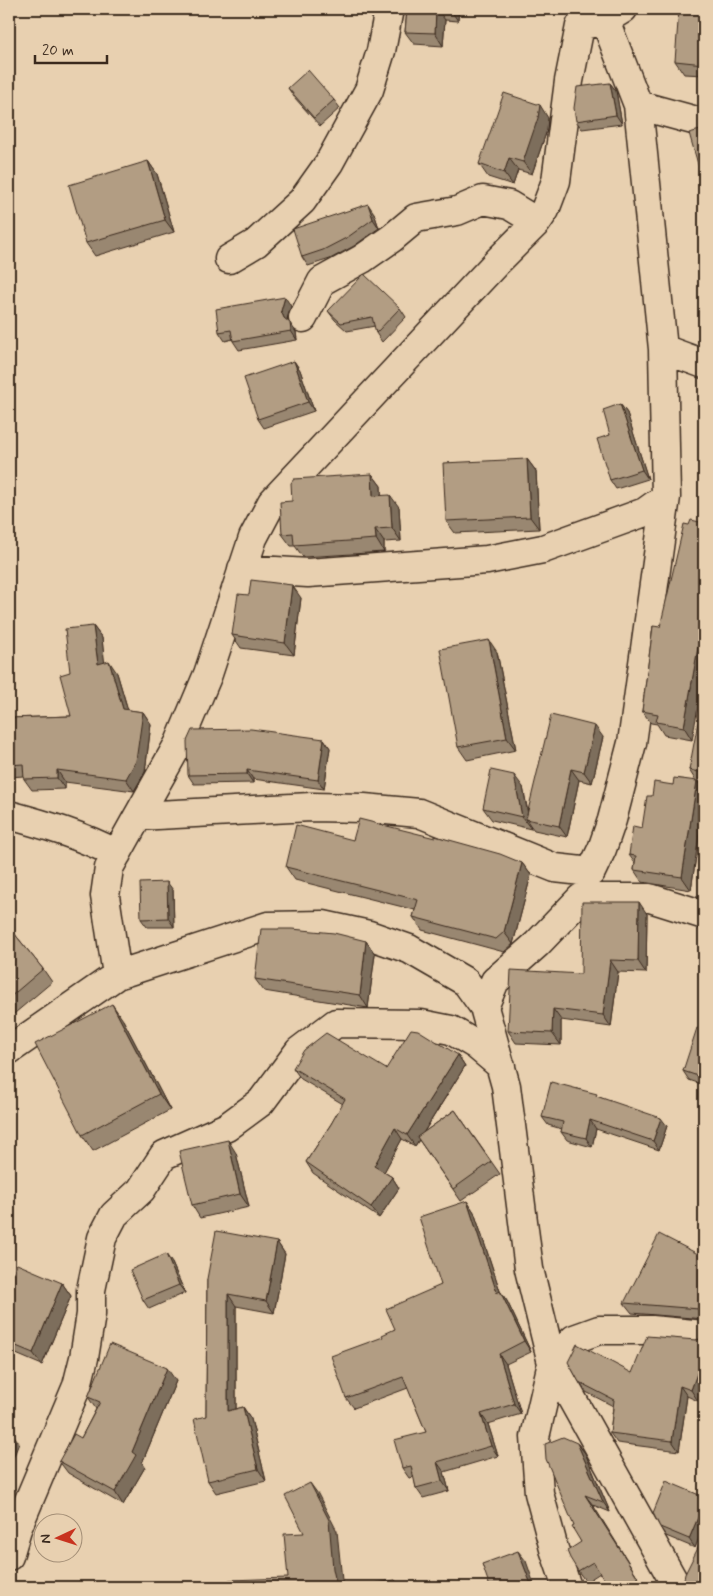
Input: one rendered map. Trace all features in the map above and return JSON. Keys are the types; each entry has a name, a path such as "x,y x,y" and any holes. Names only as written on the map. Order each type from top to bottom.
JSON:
{"street":[{"path":"229,259 256,243 302,201 329,163 369,90 381,50 388,9"},
{"path":"138,816 311,807 364,808 419,813 555,868 591,872 602,849 612,820 632,743 666,497 663,349 638,105 596,16"},
{"path":"117,975 105,896 109,868 183,734 208,674 252,538 272,502 498,261 538,222 545,210 556,181 569,81 596,16"},
{"path":"638,105 704,123"},
{"path":"303,318 322,281 384,244 416,218 457,211 483,200 509,205 538,222"},
{"path":"663,349 704,364"},
{"path":"242,569 308,573 486,560 543,550 645,512 666,497"},
{"path":"9,815 54,827 101,845 117,854"},
{"path":"484,1007 494,981 537,944 582,898 650,898 704,915"},
{"path":"9,1050 117,975 268,926 323,925 369,935 416,953 466,982 484,1007 506,1086 529,1269 552,1363 677,1587"},
{"path":"9,1556 17,1529 77,1386 84,1358 91,1314 91,1290 102,1238 114,1215 141,1190 164,1155 227,1127 261,1102 299,1051 336,1023 421,1024 451,1030 476,1045 501,1066"},
{"path":"567,1587 539,1493 535,1437 552,1363 574,1339 599,1330 652,1330 704,1335"}],"building":[{"path":"407,9 436,9 435,33 405,32"},
{"path":"679,9 704,11 704,64 675,61"},
{"path":"308,70 334,100 314,118 288,88"},
{"path":"610,83 616,115 576,121 574,108 577,87"},
{"path":"504,93 540,105 538,118 523,162 509,158 504,173 479,164"},
{"path":"704,129 704,178 702,178 689,133"},
{"path":"148,161 165,220 86,243 69,185"},
{"path":"368,204 373,219 348,237 323,250 302,257 293,229"},
{"path":"364,274 400,308 376,333 372,317 341,323 328,311"},
{"path":"285,297 281,311 284,318 290,323 291,331 233,341 231,330 219,332 216,309"},
{"path":"294,361 308,402 258,419 244,378"},
{"path":"620,404 642,470 610,480 597,439 610,435 603,410"},
{"path":"527,459 530,517 446,521 443,463"},
{"path":"372,474 373,496 390,495 392,528 375,529 376,539 294,545 293,533 282,534 280,502 292,501 291,483 294,479"},
{"path":"691,520 704,523 704,613 684,727 656,722 658,714 642,711 653,626 660,627 684,524 689,525"},
{"path":"251,580 292,585 285,643 232,635 238,594 249,595"},
{"path":"93,626 98,664 109,661 123,709 143,712 136,761 126,779 57,770 57,778 24,779 23,764 9,765 9,718 71,716 60,675 70,672 65,629"},
{"path":"489,640 507,738 458,747 440,649"},
{"path":"551,715 595,726 584,772 571,769 559,826 526,819"},
{"path":"699,717 704,718 704,773 689,770"},
{"path":"251,729 324,739 318,780 247,770 247,774 188,775 187,741 192,730"},
{"path":"491,770 514,775 522,817 483,808"},
{"path":"674,778 697,781 682,877 634,870 636,856 629,855 633,826 642,828 647,796 652,796 654,782 673,785"},
{"path":"359,819 435,838 435,836 500,854 522,863 504,932 496,939 413,917 418,900 286,867 296,825 353,840"},
{"path":"167,882 168,918 141,919 140,883"},
{"path":"582,902 639,902 638,961 610,960 603,1015 553,1009 552,1033 508,1031 511,970 581,974"},
{"path":"9,927 43,969 9,998"},
{"path":"261,929 292,929 334,933 366,941 360,995 255,979"},
{"path":"112,1004 159,1094 82,1135 35,1044"},
{"path":"697,1028 704,1030 704,1078 683,1071"},
{"path":"411,1029 418,1030 458,1055 407,1135 395,1128 374,1166 392,1177 371,1207 306,1162 345,1099 293,1068 304,1050 326,1033 386,1069"},
{"path":"551,1082 597,1094 596,1096 661,1118 653,1141 590,1120 586,1138 561,1132 563,1122 542,1117"},
{"path":"455,1110 491,1162 453,1189 417,1137"},
{"path":"228,1140 240,1194 192,1205 179,1151"},
{"path":"467,1201 497,1293 500,1291 524,1341 499,1354 514,1404 481,1414 491,1446 437,1462 442,1481 416,1488 411,1466 402,1468 394,1440 426,1432 403,1377 346,1398 331,1356 383,1337 382,1335 395,1329 386,1309 441,1285 419,1217"},
{"path":"216,1231 277,1242 266,1301 228,1294 228,1411 243,1407 258,1469 208,1481 194,1419 206,1416 207,1279"},
{"path":"659,1234 698,1254 704,1237 704,1311 624,1303"},
{"path":"166,1254 179,1285 143,1300 130,1270"},
{"path":"17,1264 62,1283 33,1353 9,1343 9,1283"},
{"path":"647,1336 696,1340 704,1338 704,1354 691,1390 680,1386 672,1441 610,1433 614,1400 579,1382 568,1362 577,1344 632,1373"},
{"path":"110,1344 167,1368 132,1452 136,1455 115,1492 59,1461 74,1434 81,1438 100,1402 88,1397"},
{"path":"9,1432 13,1434 9,1444"},
{"path":"563,1437 577,1443 603,1502 585,1495 644,1587 609,1587 593,1562 578,1571 570,1558 567,1551 581,1542 572,1527 574,1526 546,1459 545,1444"},
{"path":"666,1481 704,1497 704,1503 689,1539 660,1527 653,1513"},
{"path":"310,1483 329,1520 333,1569 337,1587 230,1587 229,1580 288,1578 284,1534 304,1533 285,1496"},
{"path":"701,1542 704,1544 704,1587 690,1587 683,1584 685,1574"},
{"path":"518,1551 532,1587 490,1587 482,1564"},
{"path":"395,1580 397,1587 376,1587 376,1583"}]}
